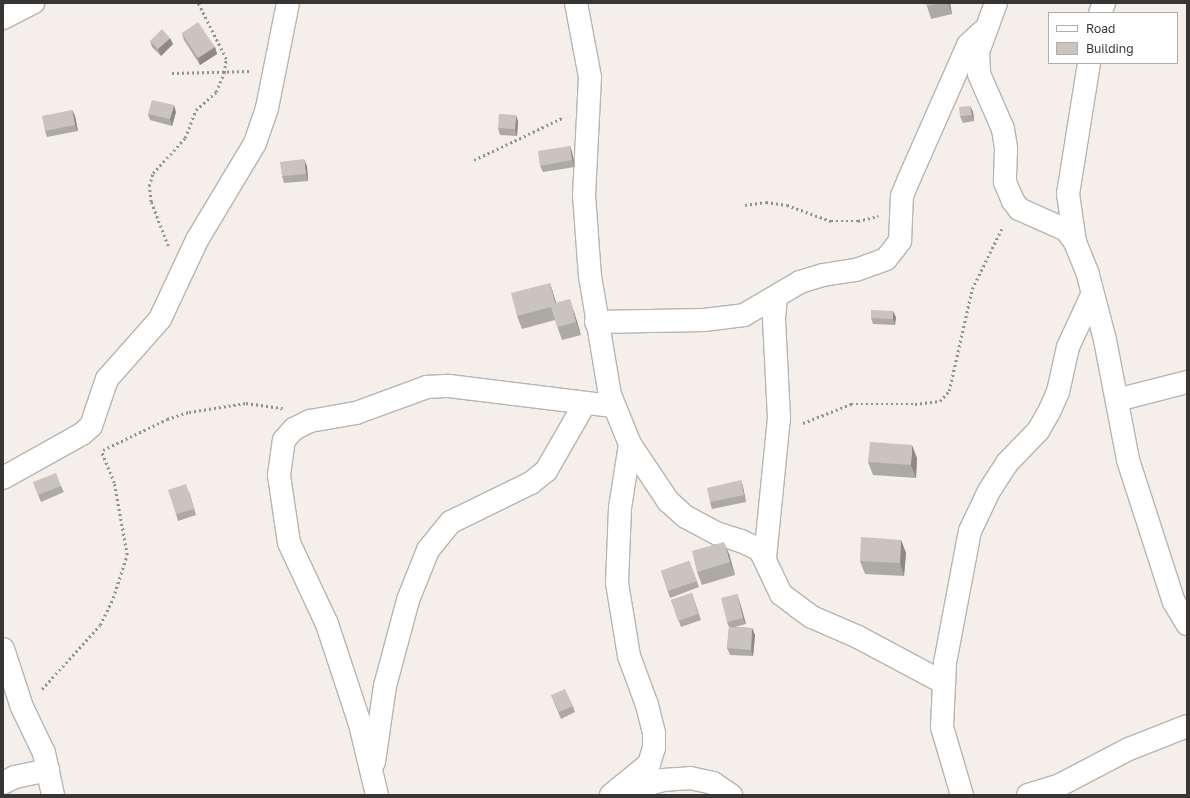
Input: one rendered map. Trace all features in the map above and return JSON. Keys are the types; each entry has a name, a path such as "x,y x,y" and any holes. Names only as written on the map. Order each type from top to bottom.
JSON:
{"street":[{"path":"3,18 33,3"},
{"path":"3,478 69,442 91,426 107,379 160,319 178,276 255,143 267,108 288,3"},
{"path":"576,3 590,77 584,195 596,322 613,406 630,444 668,501 686,517 716,533 751,545 760,550 781,594 798,607 812,617 858,637 944,683"},
{"path":"996,3 978,52 979,74 1003,129 1006,149 1005,182 1012,201 1019,209 1066,230 1075,242"},
{"path":"596,322 618,323 728,318 744,315 810,278 856,270 886,259 900,241 902,196 966,50 973,39 986,28"},
{"path":"1089,64 1068,194 1075,242 1105,340 1128,460 1174,602 1187,624"},
{"path":"962,795 942,727 945,664 970,532 989,491 1004,469 1038,431 1049,412 1058,392 1068,347 1092,295"},
{"path":"765,558 779,405 774,319 776,297"},
{"path":"1117,400 1187,382"},
{"path":"377,795 373,768 327,624 289,544 279,475 280,457 284,440 294,429 310,421 356,413 427,387 449,386 584,405 613,406"},
{"path":"373,768 385,686 408,600 428,550 451,522 531,483 546,471 584,405"},
{"path":"611,795 649,764 654,748 654,733 647,705 629,656 616,582 620,508 630,444"},
{"path":"3,649 22,707 44,753 54,795"},
{"path":"1028,795 1060,785 1129,749 1187,726"},
{"path":"3,783 15,777 48,770"},
{"path":"615,795 663,780 690,778 713,783 732,795"}],"path":[{"path":"178,276 151,202 149,186 153,173 185,138 196,110 216,92 224,73 226,59 223,50 198,3"},
{"path":"172,73 224,73"},
{"path":"474,160 537,127 589,110"},
{"path":"745,205 766,202 787,205 831,221 858,221 877,216 893,208 902,196"},
{"path":"777,435 851,404 915,404 940,401 949,390 972,289 1012,201"},
{"path":"69,442 101,451 167,419 216,406 246,403 286,408 310,421"},
{"path":"22,707 52,681 100,625 122,575 127,555 121,516 114,483 101,451"}],"building":[{"path":"926,3 941,3 927,6"},
{"path":"198,22 215,47 198,58 182,33"},
{"path":"162,29 170,38 158,49 150,41"},
{"path":"152,100 174,105 170,119 148,114"},
{"path":"970,106 972,115 960,116 959,107"},
{"path":"72,110 75,125 45,131 42,116"},
{"path":"499,114 516,115 515,129 498,128"},
{"path":"570,146 572,160 540,166 538,151"},
{"path":"304,159 306,174 282,176 280,162"},
{"path":"550,283 555,303 570,299 576,322 557,327 551,307 517,316 511,293"},
{"path":"871,310 893,311 893,319 871,318"},
{"path":"870,442 912,445 911,465 868,462"},
{"path":"56,473 61,486 38,495 33,482"},
{"path":"741,480 744,495 710,502 707,488"},
{"path":"186,484 194,509 176,514 168,490"},
{"path":"861,537 901,540 900,563 860,561"},
{"path":"724,542 730,562 697,572 692,551"},
{"path":"689,561 697,581 668,591 661,571"},
{"path":"692,593 698,614 678,621 671,600"},
{"path":"737,594 743,618 727,622 721,598"},
{"path":"729,627 752,628 751,650 727,648"},
{"path":"565,689 573,706 559,712 551,695"}]}
